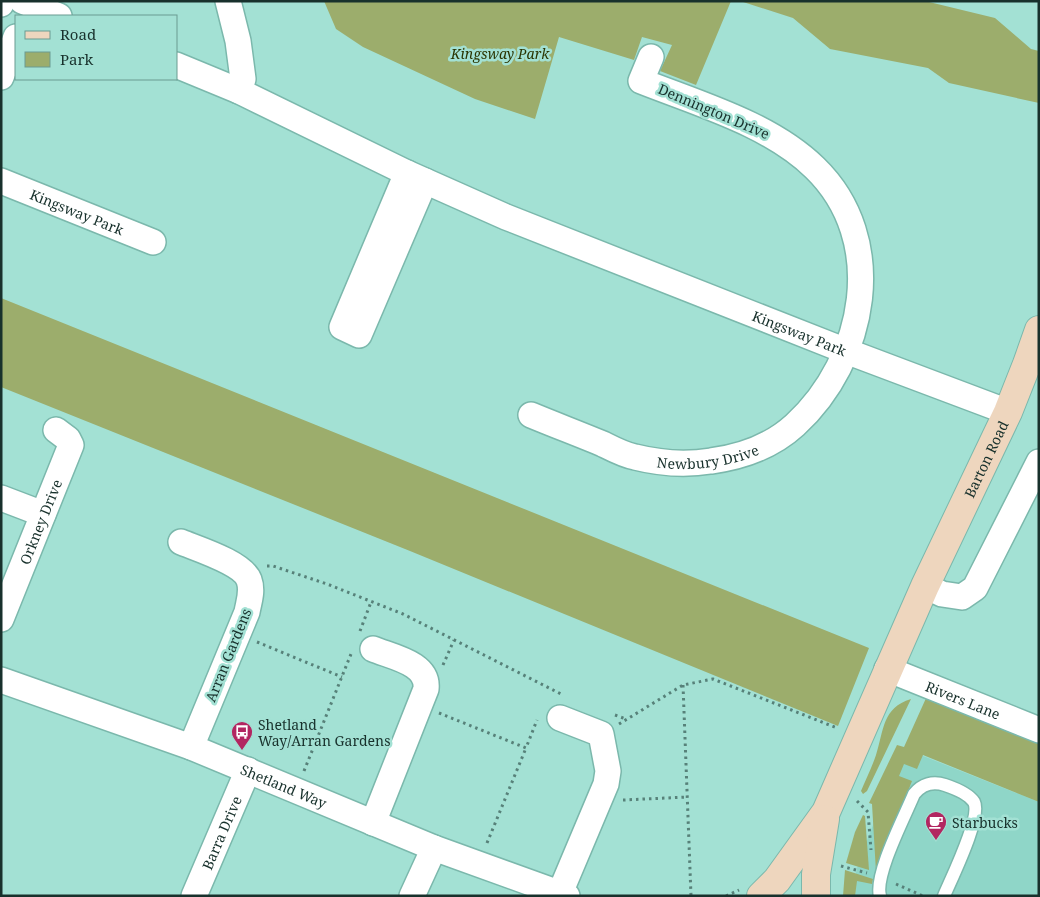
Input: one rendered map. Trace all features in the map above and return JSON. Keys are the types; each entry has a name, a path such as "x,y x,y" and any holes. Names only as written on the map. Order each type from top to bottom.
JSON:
{"main road":[{"name":"Barton Road","path":"761,896 777,880 826,812 887,669 1008,412 1039,330"},
{"name":"Barton Road","path":"816,896 816,874 826,812"}],"street":[{"path":"228,1 238,42 243,79 239,91"},
{"path":"25,7 55,15"},
{"path":"1,77 15,40"},
{"name":"Dennington Drive","path":"651,57 641,81 756,127 790,146 816,168 838,193 852,222 860,250 861,269 858,312 846,351"},
{"name":"Kingsway Park","path":"178,66 239,91 416,177 506,217 846,351 1008,412"},
{"path":"416,177 359,335 342,327 416,177"},
{"name":"Kingsway Park","path":"1,181 153,242"},
{"name":"Newbury Drive","path":"531,415 633,457 670,463 710,462 740,456 766,444 794,426 815,404 833,378 846,351"},
{"name":"Orkney Drive","path":"1,619 71,445 68,439 56,430"},
{"path":"925,586 942,594 962,597 975,588 1039,462"},
{"path":"1,498 43,514"},
{"path":"181,542 241,569"},
{"name":"Arran Gardens","path":"191,747 247,612 251,591 249,579 241,569"},
{"path":"363,650 415,666 423,672 427,681 420,706 373,823"},
{"name":"Rivers Lane","path":"887,669 1039,730"},
{"name":"Shetland Way","path":"1,680 191,747 434,848 564,894"},
{"path":"555,711 605,723 608,771 606,784 564,894"},
{"name":"Barra Drive","path":"194,896 248,770"},
{"path":"412,896 434,848"}],"lane":[{"path":"880,896 877,876 914,794 918,788 929,784 944,785 968,796 974,802 976,809 971,832 944,896"}],"path":[{"path":"241,569 273,566 327,584 403,614 550,689"},
{"path":"238,634 342,677"},
{"path":"296,791 342,677 363,650"},
{"path":"605,723 626,719 684,685 713,679 858,736"},
{"path":"684,685 691,896"},
{"path":"548,696 550,689"},
{"path":"479,864 526,748 555,711 550,689"},
{"path":"420,706 526,748"},
{"path":"605,723 626,719"},
{"path":"839,782 868,812 877,876"},
{"path":"598,801 688,797"},
{"path":"835,865 877,876 922,896"}],"shaded area":[{"path":"903,748 1039,802 1039,896 850,896 859,861"}],"green space":[{"name":"Kingsway Park","path":"324,1 731,1 696,85 660,71 672,45 642,37 634,60 559,37 535,119 475,99 363,47 336,29"},
{"path":"740,1 925,1 995,18 1031,49 1039,51 1039,103 949,83 928,68 830,49 793,18"},
{"path":"1,298 869,648 838,726 410,551 1,387"},
{"path":"927,696 1039,740 1039,802 923,755 917,769 904,764 899,776 912,781 876,872 872,804 869,803 897,745 904,747"},
{"path":"911,699 867,791 863,794 861,791 876,755 889,714 901,703"},
{"path":"863,815 865,816 869,870 846,863 855,832"},
{"path":"845,870 873,879 872,884 857,881 855,896 843,896"}],"place":[{"name":"Shetland Way/Arran Gardens","path":"242,751"},
{"name":"Starbucks","path":"936,841"}]}
